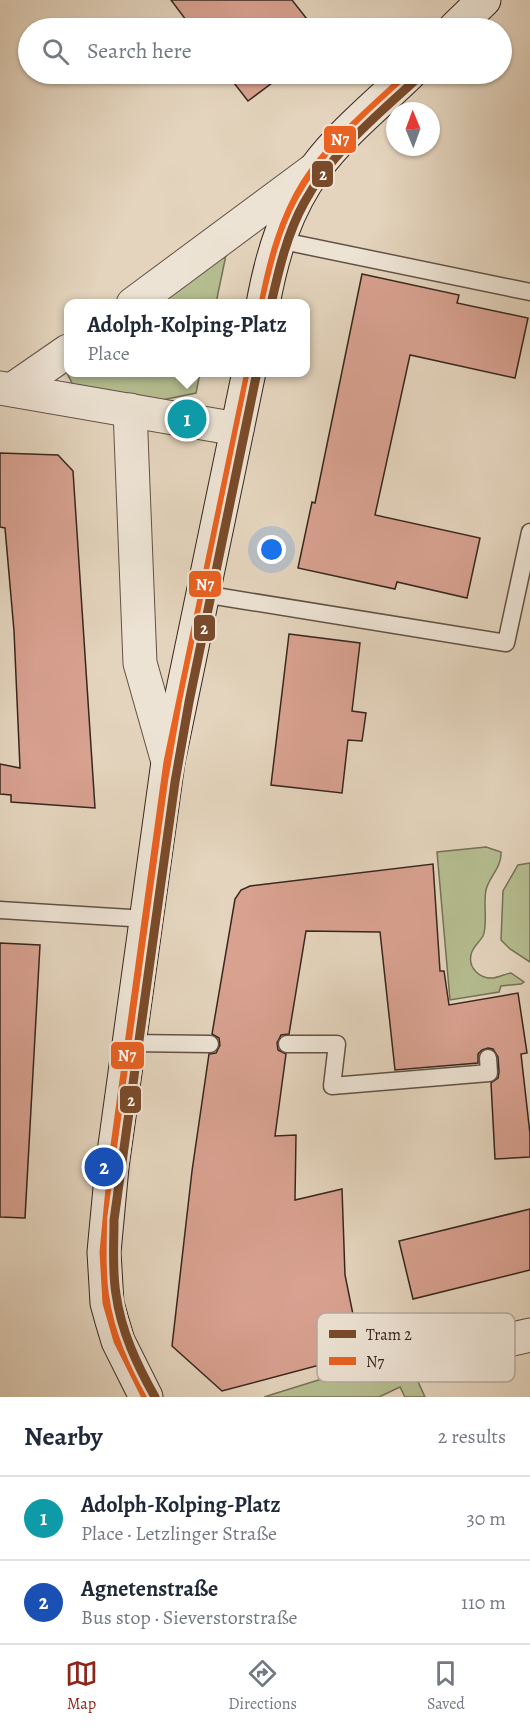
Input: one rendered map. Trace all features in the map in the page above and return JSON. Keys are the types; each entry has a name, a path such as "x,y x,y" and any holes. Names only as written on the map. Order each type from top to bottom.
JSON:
{"street":[{"path":"465,18 484,0"},
{"path":"264,299 278,240 295,200 315,169 343,136 398,84"},
{"path":"138,299 315,169"},
{"path":"6,389 64,354"},
{"path":"146,1397 118,1341 107,1303 104,1252 111,1178 168,762 248,377"},
{"path":"6,389 237,429"},
{"path":"130,410 140,663 168,762"},
{"path":"515,1338 530,1335"}],"lane":[{"path":"278,240 530,292"},
{"path":"203,594 506,643 530,531"},
{"path":"0,910 147,918"},
{"path":"130,1043 210,1044"},
{"path":"287,1044 338,1044 332,1086 489,1073 488,1058"}],"green space":[{"path":"226,255 217,299 161,299"},
{"path":"69,377 199,377 196,393 162,400 75,389"},
{"path":"486,847 501,852 501,857 486,890 483,936 474,947 471,964 476,972 484,977 493,978 511,973 524,982 501,986 499,992 450,1000 437,852"},
{"path":"530,863 530,962 501,940 503,891 518,865"},
{"path":"317,1380 418,1382 425,1397 405,1397 400,1387 379,1397 264,1397"}],"building":[{"path":"171,0 292,0 306,18 184,18"},
{"path":"235,84 271,84 248,101"},
{"path":"362,274 459,295 457,303 528,318 515,378 410,355 375,515 480,538 467,598 397,582 395,589 298,568 312,502 315,503"},
{"path":"0,453 58,455 73,471 95,808 11,802 11,795 0,794 0,764 20,768 14,631 5,528 0,527"},
{"path":"289,634 360,643 352,711 366,713 362,741 348,740 342,793 271,785"},
{"path":"433,864 440,971 444,971 449,1005 518,993 527,1053 521,1054 530,1134 530,1157 495,1159 491,1083 498,1078 499,1072 498,1057 493,1049 482,1050 478,1054 478,1063 395,1070 380,932 306,931 289,1034 281,1035 277,1043 278,1050 286,1054 275,1136 296,1135 295,1200 342,1189 345,1275 353,1313 317,1313 317,1366 222,1391 172,1346 192,1171 209,1054 216,1053 220,1045 219,1038 212,1034 235,899 241,890 250,886"},
{"path":"0,943 40,945 25,1218 0,1217"},
{"path":"530,1209 530,1270 413,1299 399,1241"}],"tram line":[{"name":"2","path":"272,299 288,239 315,184 328,166 358,134 411,84"},
{"name":"2","path":"155,1397 131,1347 118,1308 113,1257 114,1220 175,782 189,702 256,377"}],"transit line":[{"name":"N7","path":"264,299 278,242 305,183 340,139 398,84"},
{"name":"N7","path":"146,1397 118,1341 107,1303 104,1252 112,1167 168,762 248,377"}],"place":[{"name":"Adolph-Kolping-Platz","path":"187,419"},
{"name":"Agnetenstraße","path":"104,1167"}]}
